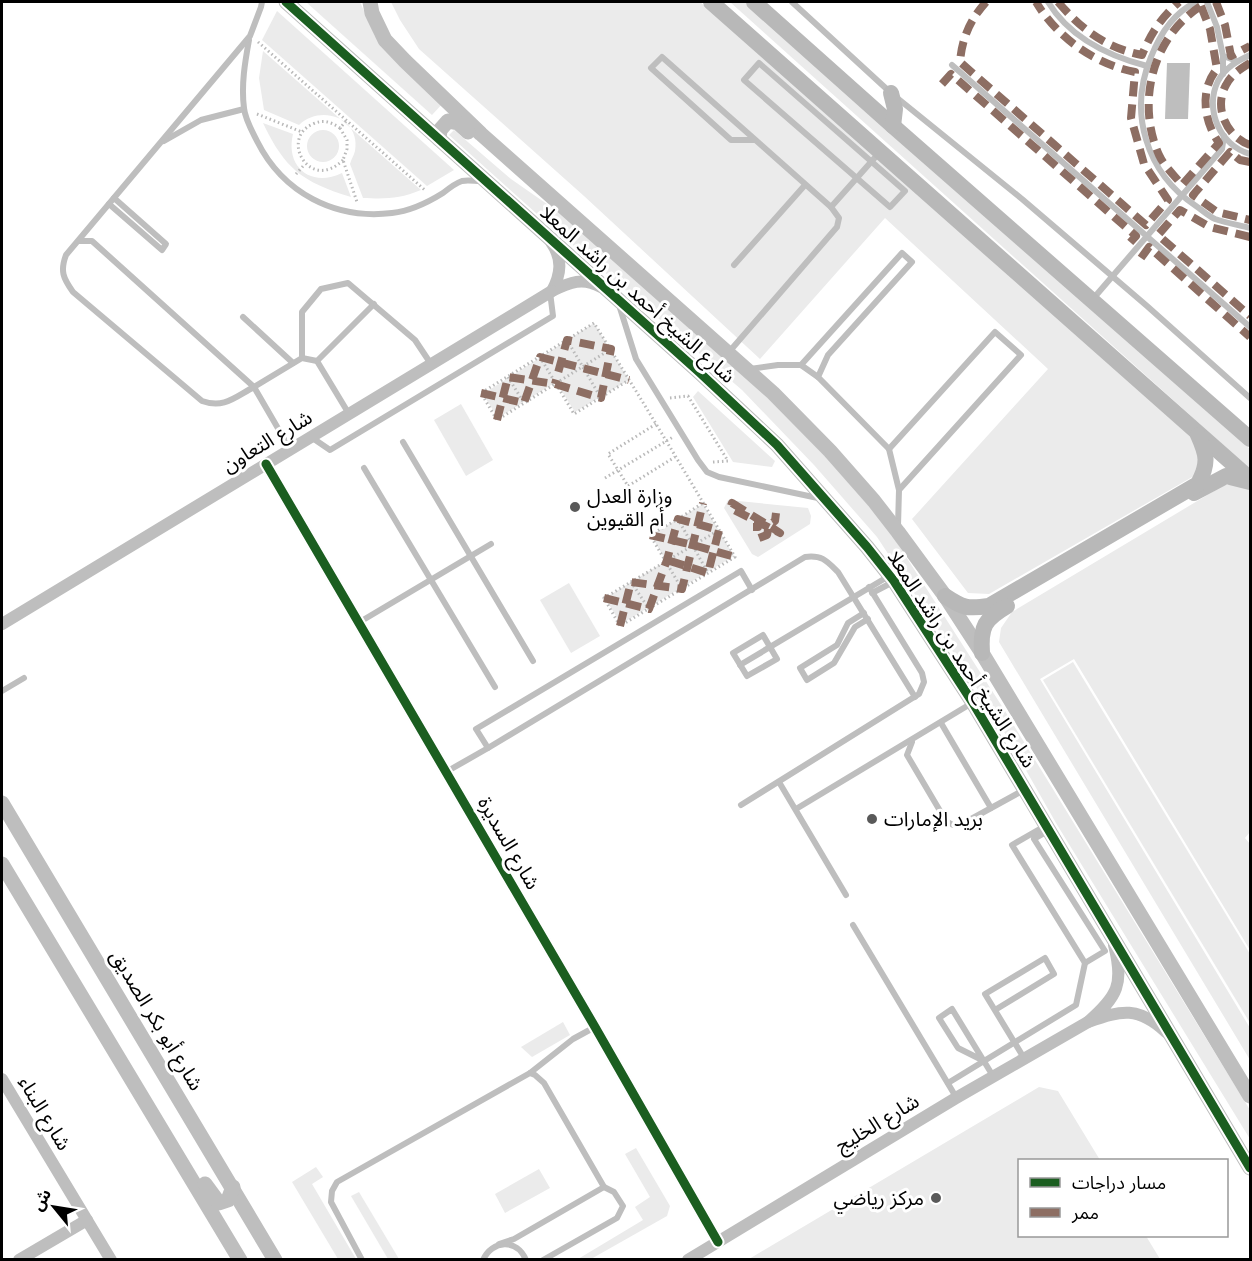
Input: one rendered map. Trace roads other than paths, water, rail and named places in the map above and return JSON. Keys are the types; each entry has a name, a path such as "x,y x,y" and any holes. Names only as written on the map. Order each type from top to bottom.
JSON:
{"main road":[{"path":"711,2 876,156 1195,429 1251,481"},
{"path":"754,2 1251,439"},
{"path":"891,93 895,109 893,126"},
{"path":"945,596 969,609 989,606 1198,484 1206,469 1205,451 1195,429"},
{"path":"982,653 983,627 991,615 1210,484 1226,476 1251,481"}],"street":[{"name":"شارع الشيخ أحمد بن راشد المعلا","path":"286,2 699,372 777,445 867,547 892,578 973,703 1251,1168"},
{"name":"شارع الشيخ أحمد بن راشد المعلا","path":"370,2 372,12 385,40 405,61 481,134 728,352 830,451 874,501 945,596 982,653 1251,1096"},
{"path":"439,139 440,130 448,121 458,123 514,173 574,216"},
{"path":"547,237 557,250 560,262 560,276 551,291"},
{"name":"شارع التعاون","path":"2,624 551,291 581,280 591,282 612,295"},
{"name":"شارع السديرة","path":"266,464 718,1242"},
{"name":"شارع أبو بكر الصديق","path":"2,803 234,1187 275,1260"},
{"path":"2,864 240,1260"},
{"name":"شارع الخليج","path":"1088,1022 1109,1004 1116,991 1119,973 1113,938"},
{"name":"شارع الخليج","path":"688,1260 956,1098 1088,1022 1112,1013 1127,1011 1145,1015 1173,1039"},
{"path":"124,1068 172,1129 219,1203 228,1200 234,1187"},
{"name":"شارع البناء","path":"2,1078 111,1260"},
{"path":"19,1260 87,1220"}],"lane":[{"path":"262,2 250,36 244,65 244,109 251,130 266,159 288,183 312,200 338,210 369,214 394,213 416,207 461,181 479,180 489,184"},
{"path":"792,2 891,93 1112,276 1251,398"},
{"path":"1048,2 1067,25 1105,53 1147,66"},
{"path":"1196,2 1187,6 1169,23 1157,42 1144,74 1140,118 1153,160 1181,196 1214,219 1251,228"},
{"path":"1207,2 1217,27 1223,56 1223,74"},
{"path":"250,36 66,255 62,268 64,280 73,292 202,401 213,405 223,404 302,358 317,361 349,414"},
{"path":"1251,55 1237,61 1223,74 1214,91 1213,110 1218,128 1224,136 1234,146 1251,154"},
{"path":"1223,56 1237,61"},
{"path":"728,352 837,227 839,218 831,207 662,57 651,68 731,140 755,140"},
{"path":"759,63 876,156 905,191 890,207 744,80 759,63"},
{"path":"952,65 1251,327"},
{"path":"160,143 201,120 244,109"},
{"path":"1092,300 1222,149 1224,136"},
{"path":"1222,149 1234,146"},
{"path":"831,207 876,156"},
{"path":"734,265 805,185"},
{"path":"109,204 162,250 166,244 114,198"},
{"path":"78,241 92,241 254,387 290,449"},
{"path":"801,365 902,253 912,262 828,355 818,377"},
{"path":"302,358 302,312 321,289 348,284 415,340 431,364"},
{"path":"310,437 330,450 553,316 551,291"},
{"path":"612,295 625,319 636,359 707,472 720,477 825,500"},
{"path":"317,361 374,304"},
{"path":"243,317 293,363"},
{"path":"888,449 995,332 1021,355 899,490"},
{"path":"746,369 801,365 818,377 888,449 899,490 897,532"},
{"path":"403,442 533,661"},
{"path":"364,468 495,687"},
{"path":"358,623 491,544"},
{"path":"446,772 805,557 817,555 828,561 838,572 915,697"},
{"path":"488,748 476,729 741,570 752,590"},
{"path":"740,665 854,596 871,590 892,578"},
{"path":"741,805 915,697 923,688 924,678 871,590"},
{"path":"866,616 855,627 834,663 807,680 800,669 837,645 848,623 866,616"},
{"path":"763,635 770,647 777,659 747,676 733,652 763,635"},
{"path":"2,691 24,678"},
{"path":"796,809 973,703"},
{"path":"941,723 991,808"},
{"path":"914,739 907,755 946,821 953,825 962,824 1024,790"},
{"path":"779,782 846,895"},
{"path":"948,1083 1076,1005 1085,963 1012,845 1047,828"},
{"path":"1047,828 1034,839 1105,951 1085,963"},
{"path":"853,925 956,1098"},
{"path":"995,1010 1054,974 1044,958 986,994 995,1010 1024,1058"},
{"path":"984,1061 958,1048 939,1018 952,1009 984,1061 993,1076"},
{"path":"362,1260 331,1202 332,1191 338,1182 530,1073 573,1039 595,1027"},
{"path":"530,1073 544,1083 604,1187 614,1192 623,1206 617,1218 543,1260"},
{"path":"480,1260 486,1252 499,1244 514,1239 604,1187"},
{"path":"499,1244 514,1245 526,1260"}],"place":[{"name":"وزارة العدل أم القيوين","path":"575,507"},
{"name":"بريد الإمارات","path":"872,819"},
{"name":"مركز رياضي","path":"936,1198"}]}
